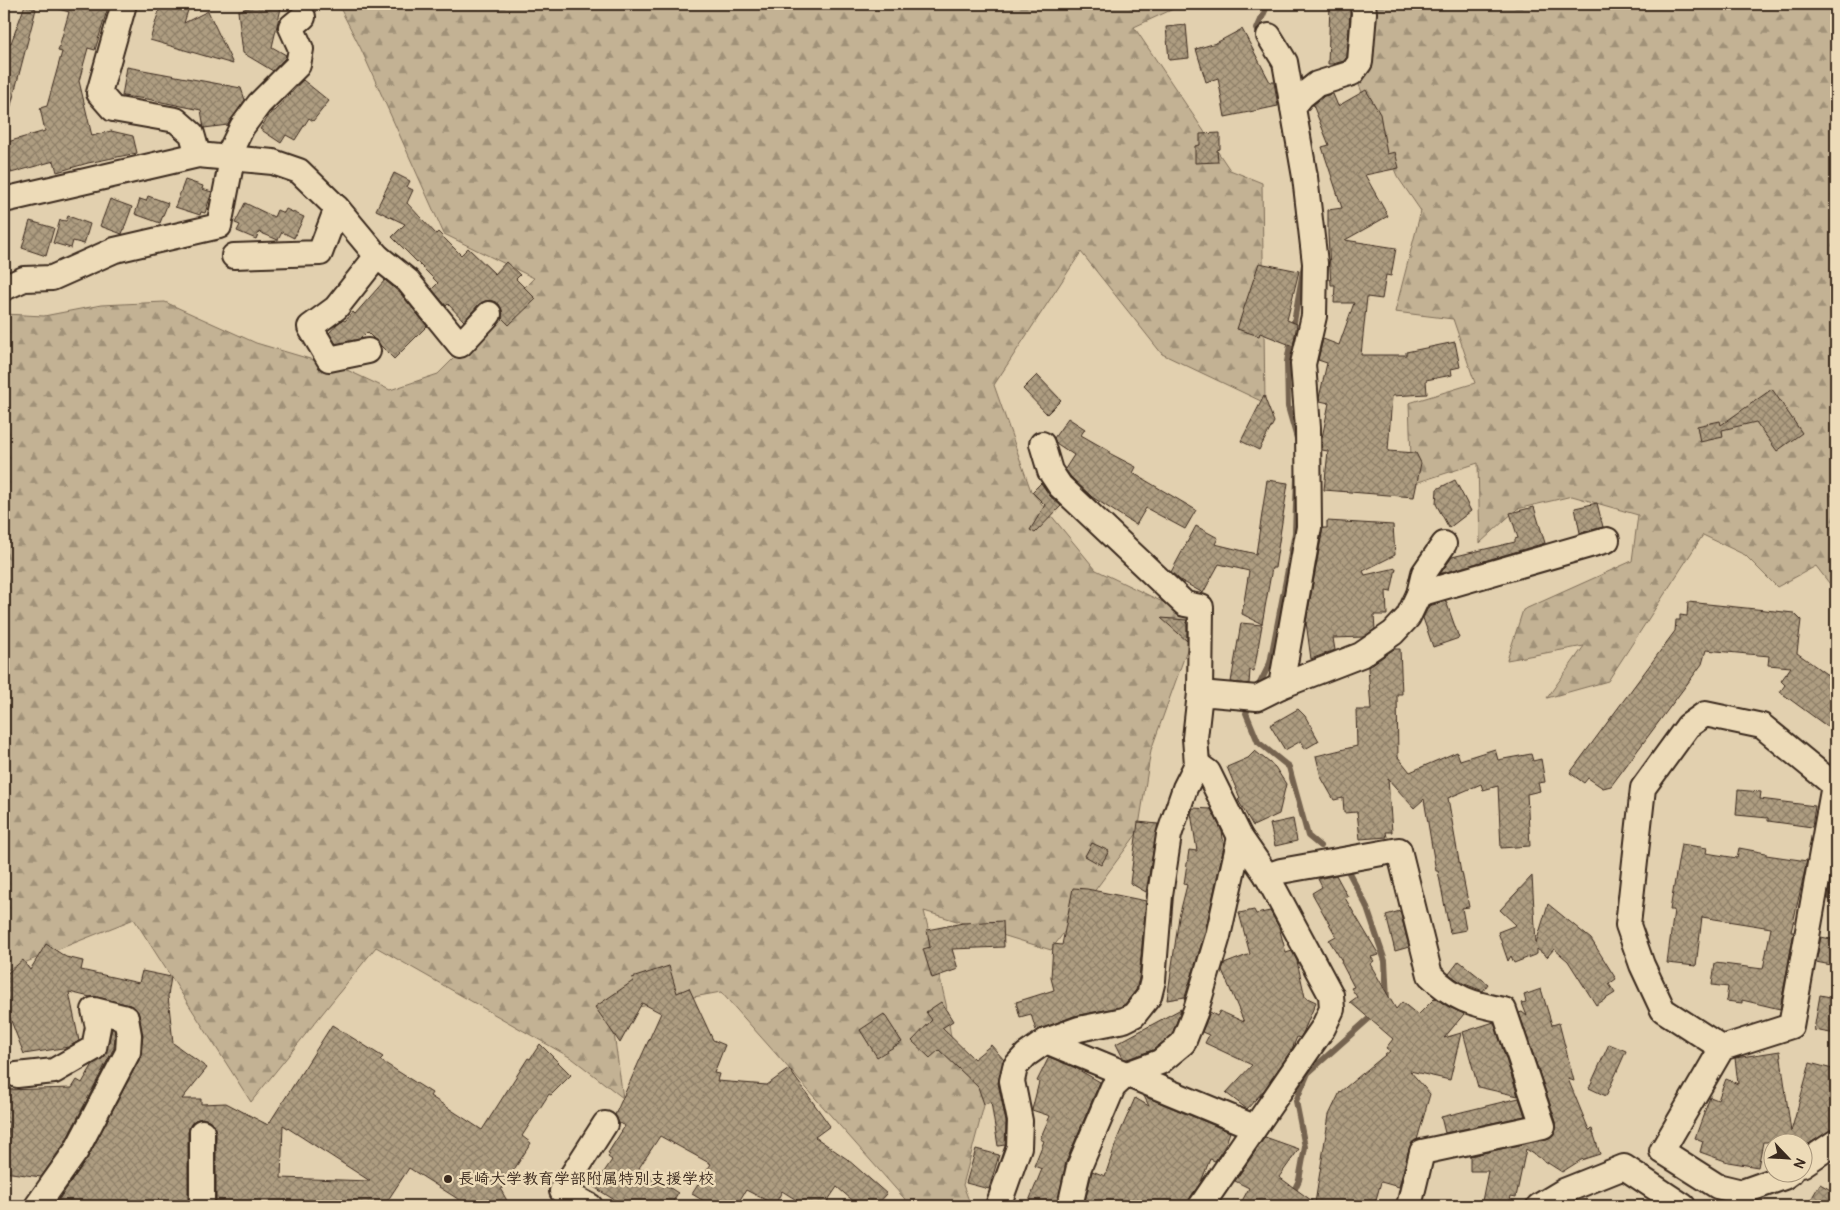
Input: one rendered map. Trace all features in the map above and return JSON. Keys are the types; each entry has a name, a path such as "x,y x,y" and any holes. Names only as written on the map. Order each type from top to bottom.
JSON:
{"street":[{"path":"124,4 99,93 113,110 176,120 192,134 198,155"},
{"path":"1293,107 1302,96 1317,84 1352,73 1360,62 1363,4"},
{"path":"4,288 24,279 52,278 115,250 219,226 230,159 242,128 259,104 298,65 301,49 291,27 303,17"},
{"path":"1269,36 1285,62 1305,176 1315,263 1314,316 1303,364 1308,428 1308,527 1281,686"},
{"path":"4,200 198,155 273,162 299,171 337,208 377,256 408,281 460,345 489,314"},
{"path":"234,256 320,253 337,208"},
{"path":"368,351 329,359 310,327 336,308 377,256"},
{"path":"998,1206 1019,1147 1020,1121 1012,1081 1015,1067 1026,1055 1046,1041 1079,1029 1124,1020 1134,1016 1149,996 1153,980 1160,895 1170,836 1186,788 1197,764 1195,738 1200,693 1201,607 1185,604 1060,486 1050,471 1042,444"},
{"path":"1419,594 1607,540"},
{"path":"1200,693 1257,698 1281,686 1361,656 1393,633 1408,617 1419,594 1424,573 1444,544"},
{"path":"1722,1048 1664,1010 1642,965 1628,925 1644,788 1688,726 1704,714 1762,726 1834,785 1791,1026 1722,1048 1662,1151 1717,1186 1742,1192 1772,1182"},
{"path":"1197,764 1208,772 1240,837 1267,876 1332,995 1332,1009 1323,1028 1201,1206"},
{"path":"1070,1206 1078,1167 1113,1087 1127,1074 1160,1062 1183,1043 1196,1010 1218,936 1240,837"},
{"path":"1267,876 1281,870 1399,850 1430,975 1442,987 1466,1002 1504,1010 1543,1126 1422,1152 1409,1206"},
{"path":"18,1075 54,1071 94,1048 98,1028 94,1010 126,1018 129,1035 128,1052 76,1151 37,1206"},
{"path":"1046,1041 1254,1127"},
{"path":"590,1206 562,1191 606,1124"},
{"path":"202,1132 202,1206"},
{"path":"1812,1158 1836,1142"},
{"path":"1539,1206 1564,1191 1624,1167 1683,1206"}],"green space":[{"path":"338,4 1184,4 1134,27 1230,170 1262,183 1265,403 1162,354 1081,252 994,385 1031,491 1096,570 1198,619 1151,750 1138,832 1051,950 924,911 946,1004 954,1057 988,1090 963,1185 971,1206 911,1206 721,992 611,1012 623,1098 573,1059 376,947 251,1102 134,919 4,971 4,314 44,316 101,305 165,302 256,343 347,370 390,390 438,374 534,278 444,234 361,49"},
{"path":"1350,4 1836,4 1836,592 1816,566 1777,587 1745,555 1703,535 1608,681 1547,698 1584,646 1507,660 1523,610 1632,561 1638,515 1572,496 1517,509 1480,543 1478,463 1412,484 1409,403 1475,383 1453,319 1395,312 1421,211 1397,176 1359,85"}],"building":[{"path":"60,4 109,4 95,50 88,48 79,81 92,136 111,131 133,136 137,153 88,163 57,172 54,161 11,173 4,143 45,131 40,108 47,106 62,52 58,51 69,12 59,9"},
{"path":"161,4 190,4 184,23 208,11 233,64 150,40"},
{"path":"260,4 282,4 272,47 286,55 273,71 243,53 238,11"},
{"path":"1330,4 1350,4 1347,57 1344,61 1333,64 1328,64"},
{"path":"25,5 36,9 9,113 4,112 4,41 11,43"},
{"path":"1186,25 1189,58 1169,60 1166,27"},
{"path":"1242,29 1270,82 1274,82 1278,106 1225,117 1218,78 1206,82 1196,49 1216,43"},
{"path":"127,67 241,88 245,100 228,125 204,128 201,110 122,96"},
{"path":"303,80 329,101 313,121 309,118 295,140 286,135 281,143 260,129 272,111"},
{"path":"1366,90 1380,114 1387,154 1395,152 1399,168 1365,175 1388,216 1345,240 1396,248 1391,276 1386,275 1382,299 1367,297 1361,355 1406,355 1406,352 1455,342 1460,367 1451,369 1452,375 1426,380 1427,394 1392,396 1388,451 1416,453 1421,463 1414,497 1324,490 1328,451 1322,450 1322,438 1329,403 1320,401 1319,398 1327,363 1318,360 1323,339 1339,345 1354,303 1334,303 1335,285 1331,285 1328,210 1342,208 1322,147 1329,145 1313,105 1324,96 1333,94 1338,106"},
{"path":"1220,133 1220,149 1217,150 1218,162 1195,163 1195,146 1200,145 1200,134"},
{"path":"394,173 410,181 407,187 413,190 407,203 436,234 438,232 461,255 468,248 495,274 506,262 520,275 516,279 536,299 509,325 502,318 502,310 499,304 492,301 485,301 479,304 464,321 448,304 446,306 432,289 438,283 392,237 405,224 376,210"},
{"path":"185,180 203,186 202,189 212,192 205,213 201,212 200,215 175,207"},
{"path":"148,196 168,203 160,223 135,214 140,199 146,201"},
{"path":"110,199 132,207 122,234 100,226"},
{"path":"245,203 274,217 277,210 284,213 286,209 304,217 294,238 282,232 278,240 259,232 256,239 237,231 240,225 235,223"},
{"path":"68,216 90,224 84,244 73,241 71,248 53,243 60,220 66,221"},
{"path":"30,221 54,228 46,256 22,248"},
{"path":"1259,263 1299,271 1287,320 1297,324 1293,346 1260,333 1259,336 1237,329"},
{"path":"385,280 401,294 427,326 394,359 367,332 360,339 336,344 329,333 338,323 343,320 345,321 353,312 355,314"},
{"path":"1037,375 1061,400 1047,414 1023,389"},
{"path":"1772,389 1802,433 1777,451 1756,422 1722,430 1723,437 1700,442 1697,426 1720,421 1721,425"},
{"path":"1264,396 1274,422 1259,450 1241,441"},
{"path":"1068,418 1085,429 1081,435 1136,467 1133,473 1196,510 1185,529 1146,508 1136,525 1092,497 1065,469 1074,455 1056,443 1054,438"},
{"path":"1267,480 1288,483 1275,568 1272,568 1262,624 1242,614 1249,571 1219,564 1203,593 1180,580 1171,572 1196,526 1218,538 1215,544 1256,554"},
{"path":"1455,480 1471,511 1449,528 1436,504 1437,489"},
{"path":"1041,483 1050,496 1061,506 1035,533 1030,530 1045,505 1032,492"},
{"path":"1597,503 1603,527 1580,533 1575,508"},
{"path":"1534,507 1545,543 1440,574 1452,557 1515,542 1515,539 1518,538 1510,513"},
{"path":"1327,521 1393,525 1395,555 1363,571 1365,575 1396,568 1391,592 1386,591 1387,615 1374,615 1375,629 1364,637 1333,638 1335,650 1311,659 1306,622 1323,528 1327,528"},
{"path":"1446,601 1459,638 1433,647 1423,618 1429,606"},
{"path":"1688,602 1794,613 1801,620 1797,653 1836,681 1836,733 1780,692 1785,685 1781,681 1791,667 1768,665 1769,656 1706,650 1702,664 1611,786 1603,788 1588,778 1584,783 1570,773 1675,631 1676,620 1680,620 1680,615 1687,616"},
{"path":"1161,618 1187,620 1187,641"},
{"path":"1241,623 1262,625 1254,671 1250,670 1249,684 1231,682"},
{"path":"1394,649 1400,649 1402,694 1397,694 1398,757 1410,772 1457,752 1460,760 1495,749 1498,760 1531,754 1533,761 1541,759 1545,782 1538,783 1540,791 1527,794 1530,846 1501,848 1498,786 1483,790 1481,784 1448,798 1469,907 1462,908 1466,930 1450,933 1438,871 1436,871 1424,799 1414,808 1388,779 1392,832 1386,832 1387,837 1360,839 1357,812 1344,813 1343,798 1334,800 1321,777 1316,756 1357,746 1356,710 1371,710 1368,667"},
{"path":"1298,709 1305,716 1319,741 1305,749 1301,741 1285,750 1270,725"},
{"path":"1255,751 1275,767 1286,784 1279,814 1253,826 1238,800 1240,798 1227,767 1248,758"},
{"path":"1738,790 1761,792 1760,799 1815,806 1812,827 1768,821 1768,818 1736,815"},
{"path":"1193,808 1211,809 1222,831 1224,846 1205,933 1185,997 1167,1000 1179,917 1187,885 1184,884 1189,850 1197,851 1191,813"},
{"path":"1293,819 1297,841 1275,846 1270,824"},
{"path":"1138,822 1158,824 1146,892 1130,883"},
{"path":"1092,843 1109,851 1101,865 1085,856"},
{"path":"1681,844 1707,848 1706,853 1737,858 1739,848 1766,853 1766,855 1807,861 1791,932 1794,932 1780,1009 1742,1000 1742,1003 1726,1001 1728,987 1712,985 1715,963 1763,969 1771,928 1702,917 1696,966 1667,963 1674,910 1670,910"},
{"path":"1336,875 1348,897 1345,898 1379,955 1371,957 1374,961 1370,964 1396,1009 1402,1002 1418,1015 1435,998 1464,1014 1444,1038 1461,1033 1450,1080 1410,1071 1430,1094 1417,1140 1412,1143 1409,1149 1399,1187 1381,1182 1375,1203 1370,1201 1369,1206 1253,1206 1242,1201 1249,1188 1235,1181 1265,1137 1299,1149 1279,1177 1315,1203 1329,1115 1340,1092 1390,1051 1386,1048 1393,1039 1350,1002 1357,997 1351,988 1354,987 1342,961 1329,940 1336,936 1312,893 1322,887 1318,879"},
{"path":"1532,876 1536,943 1548,904 1591,939 1616,979 1609,984 1615,993 1596,1005 1568,961 1554,949 1547,957 1537,949 1537,954 1514,963 1511,956 1508,961 1498,932 1516,925 1500,910"},
{"path":"1831,882 1836,883 1836,900 1828,899"},
{"path":"1073,888 1146,901 1139,978 1136,990 1125,1004 1120,1007 1074,1016 1036,1031 1031,1014 1020,1017 1016,1002 1054,990 1051,978 1053,944 1062,945"},
{"path":"1254,910 1256,914 1270,911 1279,927 1286,953 1292,951 1297,961 1305,997 1316,1002 1300,1038 1297,1037 1292,1049 1265,1089 1247,1109 1226,1093 1252,1065 1205,1043 1209,1035 1202,1032 1210,1012 1217,1016 1220,1011 1244,1022 1222,970 1224,964 1250,954 1239,913"},
{"path":"1400,911 1409,947 1395,951 1386,915"},
{"path":"1003,921 1004,947 952,949 958,969 932,978 923,949 930,947 927,930 963,923"},
{"path":"1821,937 1836,940 1836,966 1816,962"},
{"path":"46,944 66,957 83,961 81,970 139,983 142,971 171,977 168,996 173,1043 207,1068 182,1099 201,1099 201,1104 226,1103 268,1125 332,1025 383,1057 380,1060 432,1093 430,1096 482,1130 528,1058 530,1059 540,1044 571,1075 551,1095 549,1094 522,1136 531,1143 501,1190 510,1206 469,1206 409,1168 384,1206 216,1206 216,1132 209,1120 202,1118 195,1120 188,1132 188,1206 58,1201 88,1157 140,1058 143,1036 139,1015 136,1009 130,1005 69,992 79,1041 69,1047 24,1054 4,1003 4,976 23,960 30,970","holes":["283,1125 370,1181 281,1178"]},
{"path":"1459,961 1488,984 1483,991 1462,983 1449,974"},
{"path":"669,966 677,993 689,988 713,1040 725,1045 714,1073 719,1074 717,1081 767,1085 789,1069 830,1126 815,1137 847,1159 887,1194 876,1206 859,1206 837,1187 824,1206 806,1206 782,1191 775,1205 746,1190 736,1206 712,1206 692,1194 711,1164 660,1136 639,1168 678,1193 670,1206 624,1206 594,1187 612,1160 608,1157 610,1154 608,1153 625,1126 619,1123 615,1115 661,1013 642,1003 620,1043 595,1007 633,981 632,978"},
{"path":"1541,989 1552,1025 1559,1023 1574,1081 1568,1079 1589,1130 1592,1129 1600,1154 1581,1160 1562,1172 1526,1149 1516,1197 1511,1196 1509,1206 1481,1206 1488,1171 1470,1171 1470,1156 1546,1139 1552,1136 1556,1130 1556,1122 1519,1013 1522,1012 1527,1016 1522,1003 1526,1002 1524,995"},
{"path":"1820,995 1836,998 1836,1034 1814,1030"},
{"path":"941,1002 953,1021 942,1028 974,1059 991,1045 1004,1060 998,1083 1006,1122 1005,1145 998,1146 991,1102 984,1104 978,1087 939,1050 930,1058 912,1041 932,1020 926,1012"},
{"path":"1181,1009 1172,1035 1153,1050 1127,1059 1123,1058 1116,1044"},
{"path":"884,1014 902,1042 877,1057 860,1030"},
{"path":"1494,1022 1518,1096 1478,1087 1463,1032"},
{"path":"112,1029 114,1029 115,1036 114,1048 64,1144 41,1177 4,1172 9,1122 4,1122 4,1090 72,1088 77,1080 82,1083 93,1064 105,1056"},
{"path":"1609,1044 1626,1051 1606,1096 1589,1088"},
{"path":"1780,1051 1791,1132 1762,1132 1762,1147 1758,1167 1728,1162 1700,1152 1703,1141 1695,1138 1710,1097 1718,1100 1726,1079 1738,1084 1735,1058"},
{"path":"1049,1057 1072,1066 1100,1082 1066,1162 1057,1206 1027,1206 1042,1169 1034,1166 1044,1141 1040,1139 1050,1116 1032,1110 1039,1082 1037,1081"},
{"path":"1810,1063 1836,1070 1836,1127 1812,1142 1812,1132 1791,1132"},
{"path":"1144,1096 1230,1132 1225,1146 1215,1161 1210,1159 1201,1182 1187,1206 1084,1206 1092,1171 1105,1176 1118,1137 1135,1098 1149,1106"},
{"path":"1519,1098 1525,1116 1445,1133 1441,1117"},
{"path":"976,1149 999,1155 989,1189 966,1183"},
{"path":"1820,1184 1836,1193 1836,1206 1807,1206"}],"waterway":[{"path":"1262,39 1257,29 1268,4"},
{"path":"1298,442 1288,407 1287,362 1304,265"},
{"path":"1257,689 1270,663 1295,533 1297,477"},
{"path":"1251,703 1246,713 1258,742 1289,767 1308,836 1320,846"},
{"path":"1347,869 1366,905 1385,961 1387,1000"},
{"path":"1287,1206 1299,1180 1305,1147 1296,1101 1308,1073 1374,1014"}],"place":[{"name":"長崎大学教育学部附属特別支援学校","path":"448,1179"}]}
